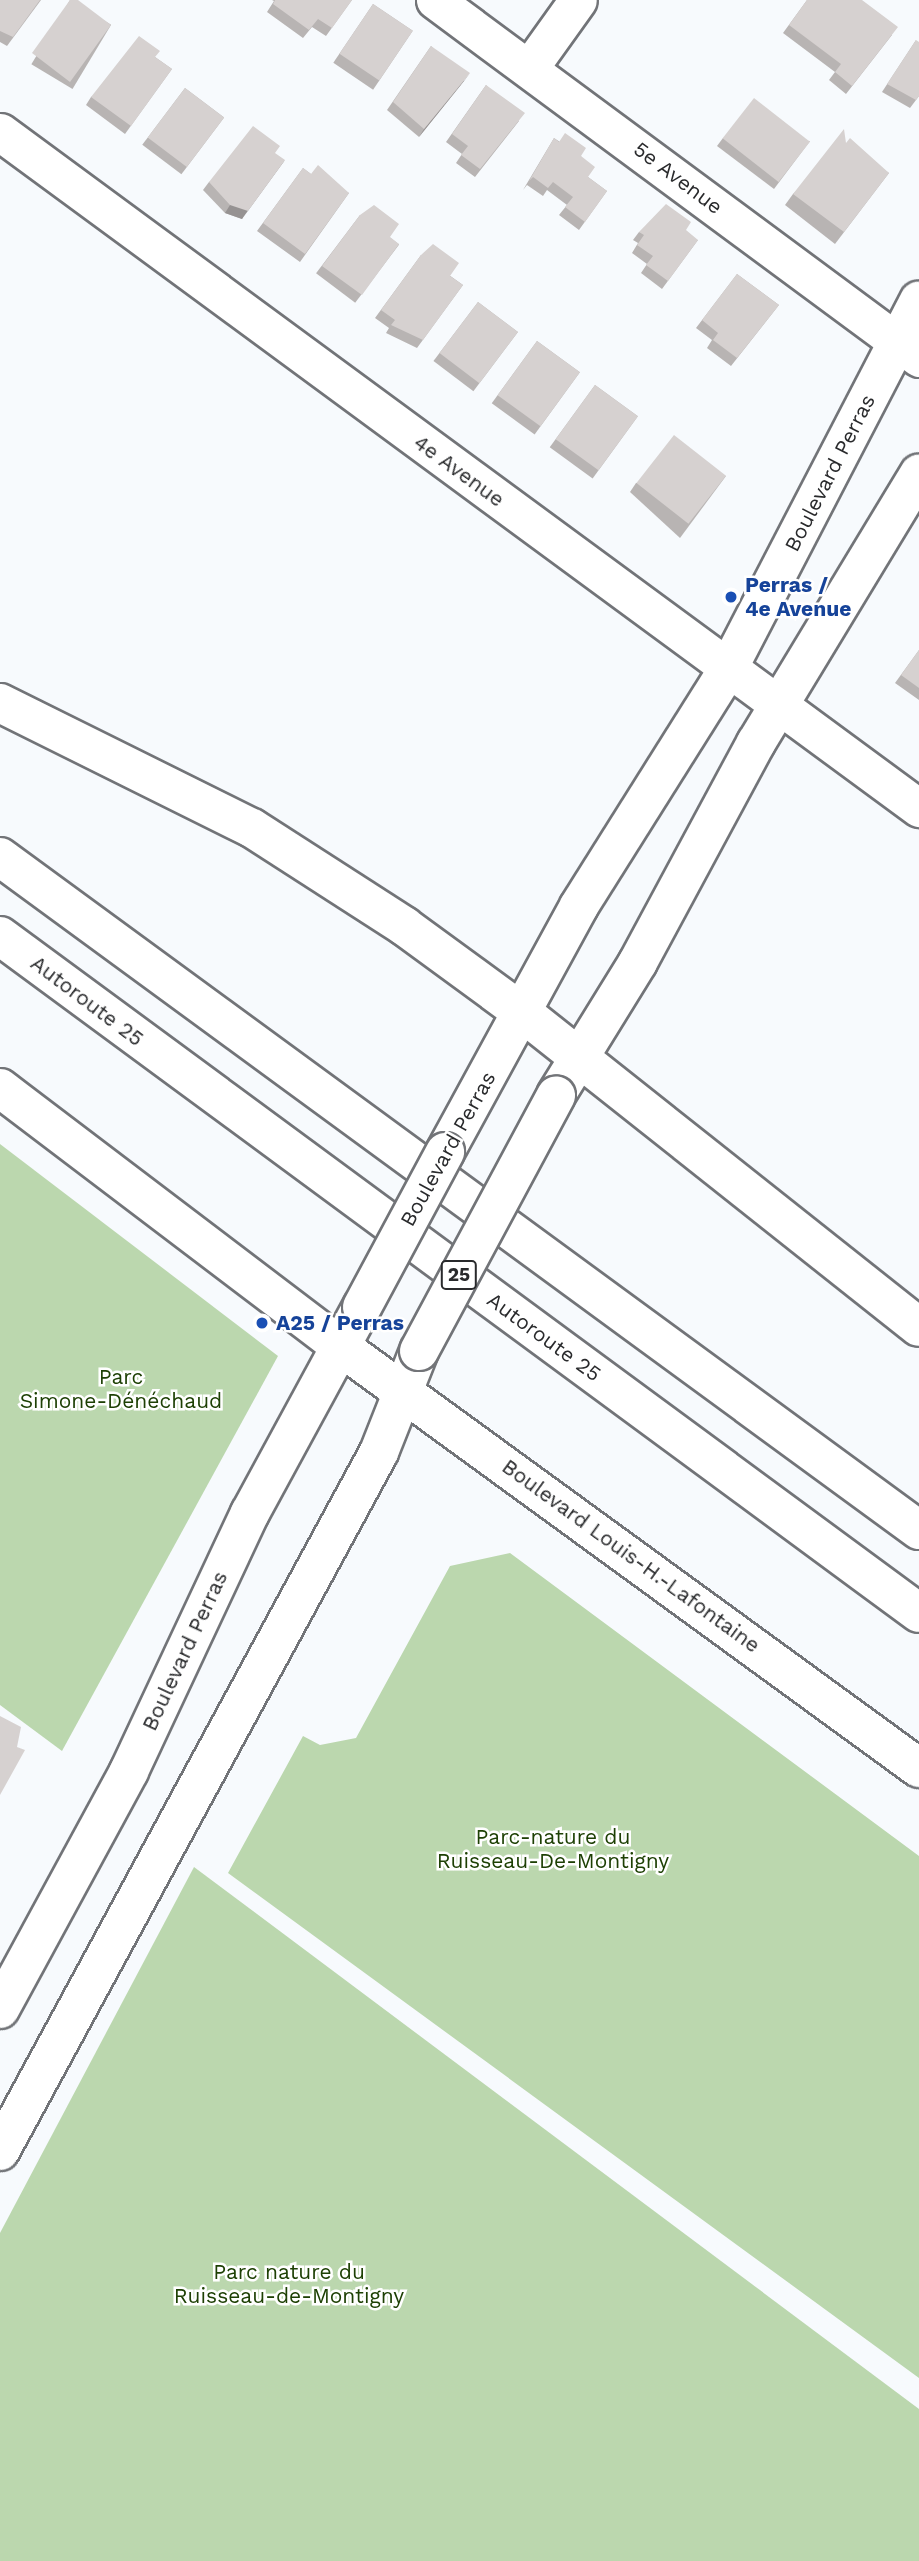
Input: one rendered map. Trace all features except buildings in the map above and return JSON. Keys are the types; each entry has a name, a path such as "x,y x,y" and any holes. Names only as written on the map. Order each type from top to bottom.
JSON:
{"main road":[{"name":"Boulevard Perras","path":"0,2009 129,1771 250,1513 579,906 728,668 908,351 919,301"},
{"path":"0,2151 404,1394 419,1351 556,1095 780,705 919,474"},
{"path":"0,703 252,828 369,902 523,1013 919,1327"},
{"path":"0,857 919,1530"},
{"name":"Autoroute 25","path":"0,936 919,1613"},
{"name":"Boulevard Louis-H.-Lafontaine","path":"0,1088 404,1394 919,1768"}],"street":[{"name":"5e Avenue","path":"435,0 530,67 908,351"},
{"path":"530,67 578,0"},
{"name":"4e Avenue","path":"0,132 919,807"}],"green space":[{"name":"Parc Simone-Dénéchaud","path":"0,1144 278,1356 62,1751 0,1705"},
{"name":"Parc-nature du Ruisseau-De-Montigny","path":"510,1553 919,1856 919,2378 228,1873 303,1736 320,1745 356,1738 450,1566"},
{"name":"Parc nature du Ruisseau-de-Montigny","path":"194,1867 919,2409 919,2561 0,2561 0,2233"}],"place":[{"name":"Perras / 4e Avenue","path":"731,597"},
{"name":"A25 / Perras","path":"262,1323"}]}
